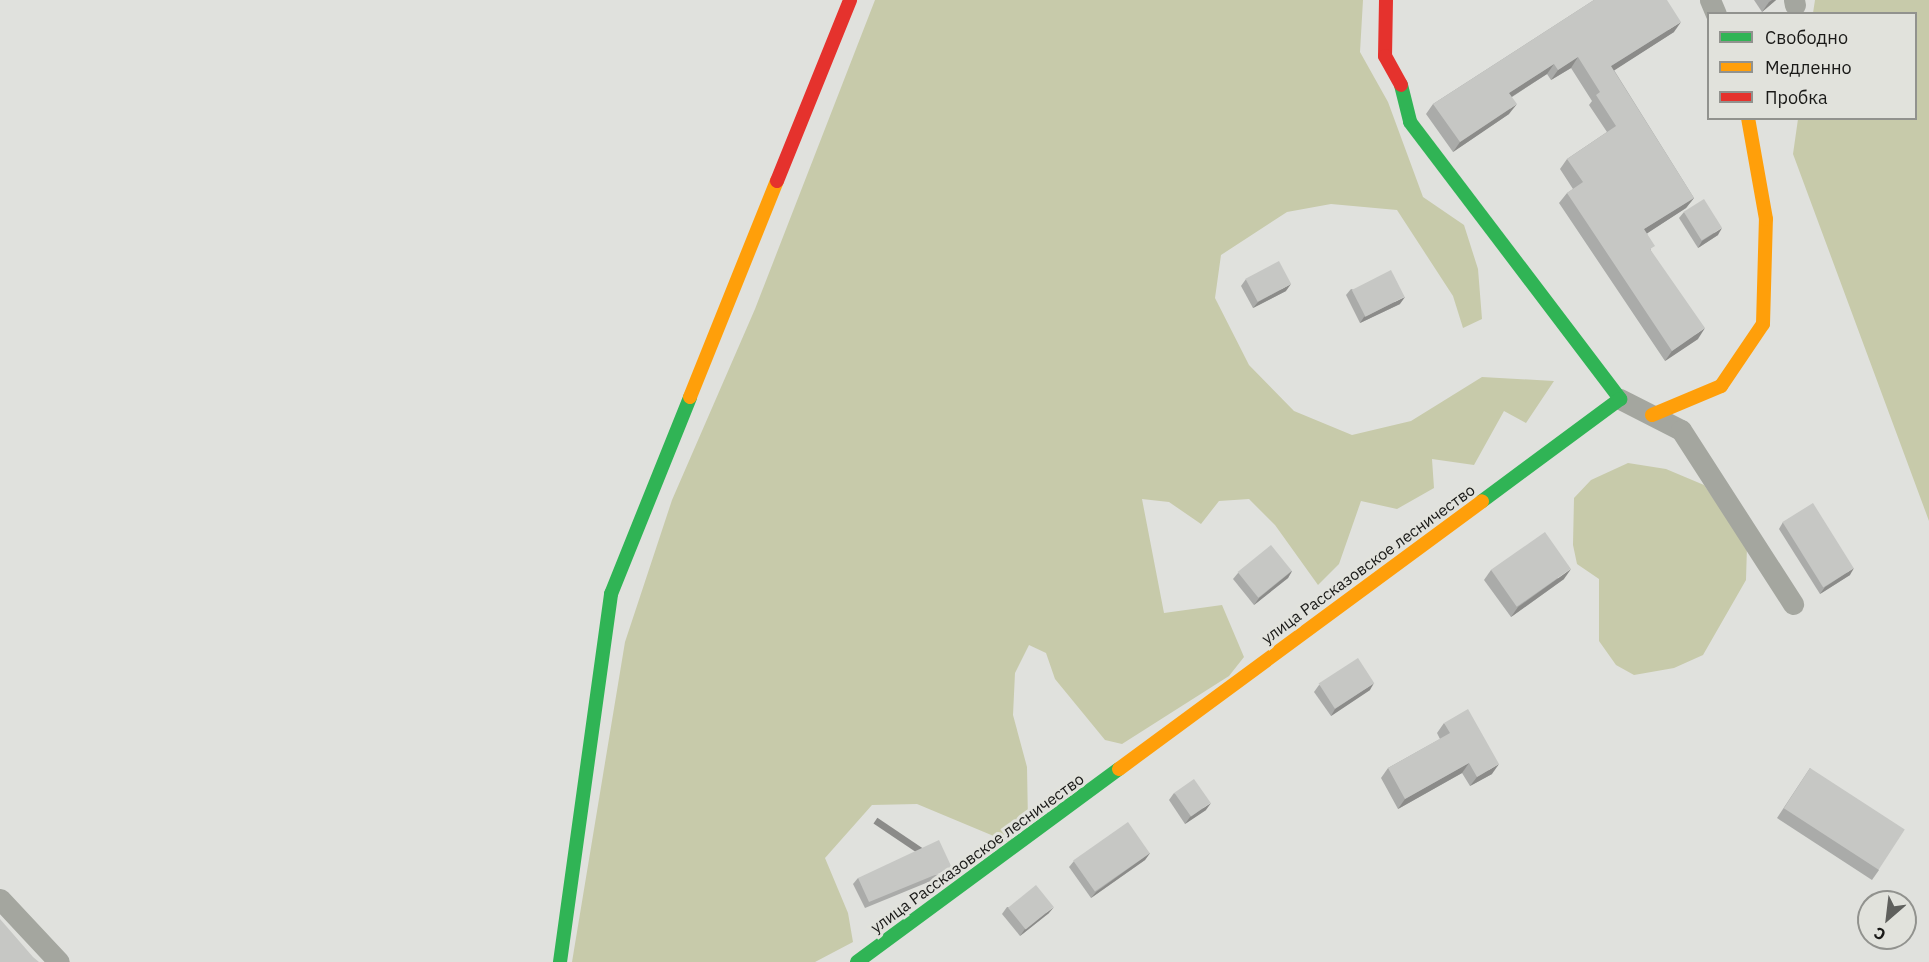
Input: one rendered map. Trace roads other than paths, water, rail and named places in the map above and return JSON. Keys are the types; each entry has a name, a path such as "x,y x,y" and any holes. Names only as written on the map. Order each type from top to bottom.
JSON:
{"street":[{"path":"560,962 611,594 850,0"},
{"path":"1386,0 1385,56 1408,98 1410,122 1620,399 1681,430 1793,604"},
{"path":"1652,415 1721,386 1763,324 1766,219 1748,120"},
{"name":"улица Рассказовское лесничество","path":"856,962 1620,399"},
{"path":"0,899 59,962"}]}
